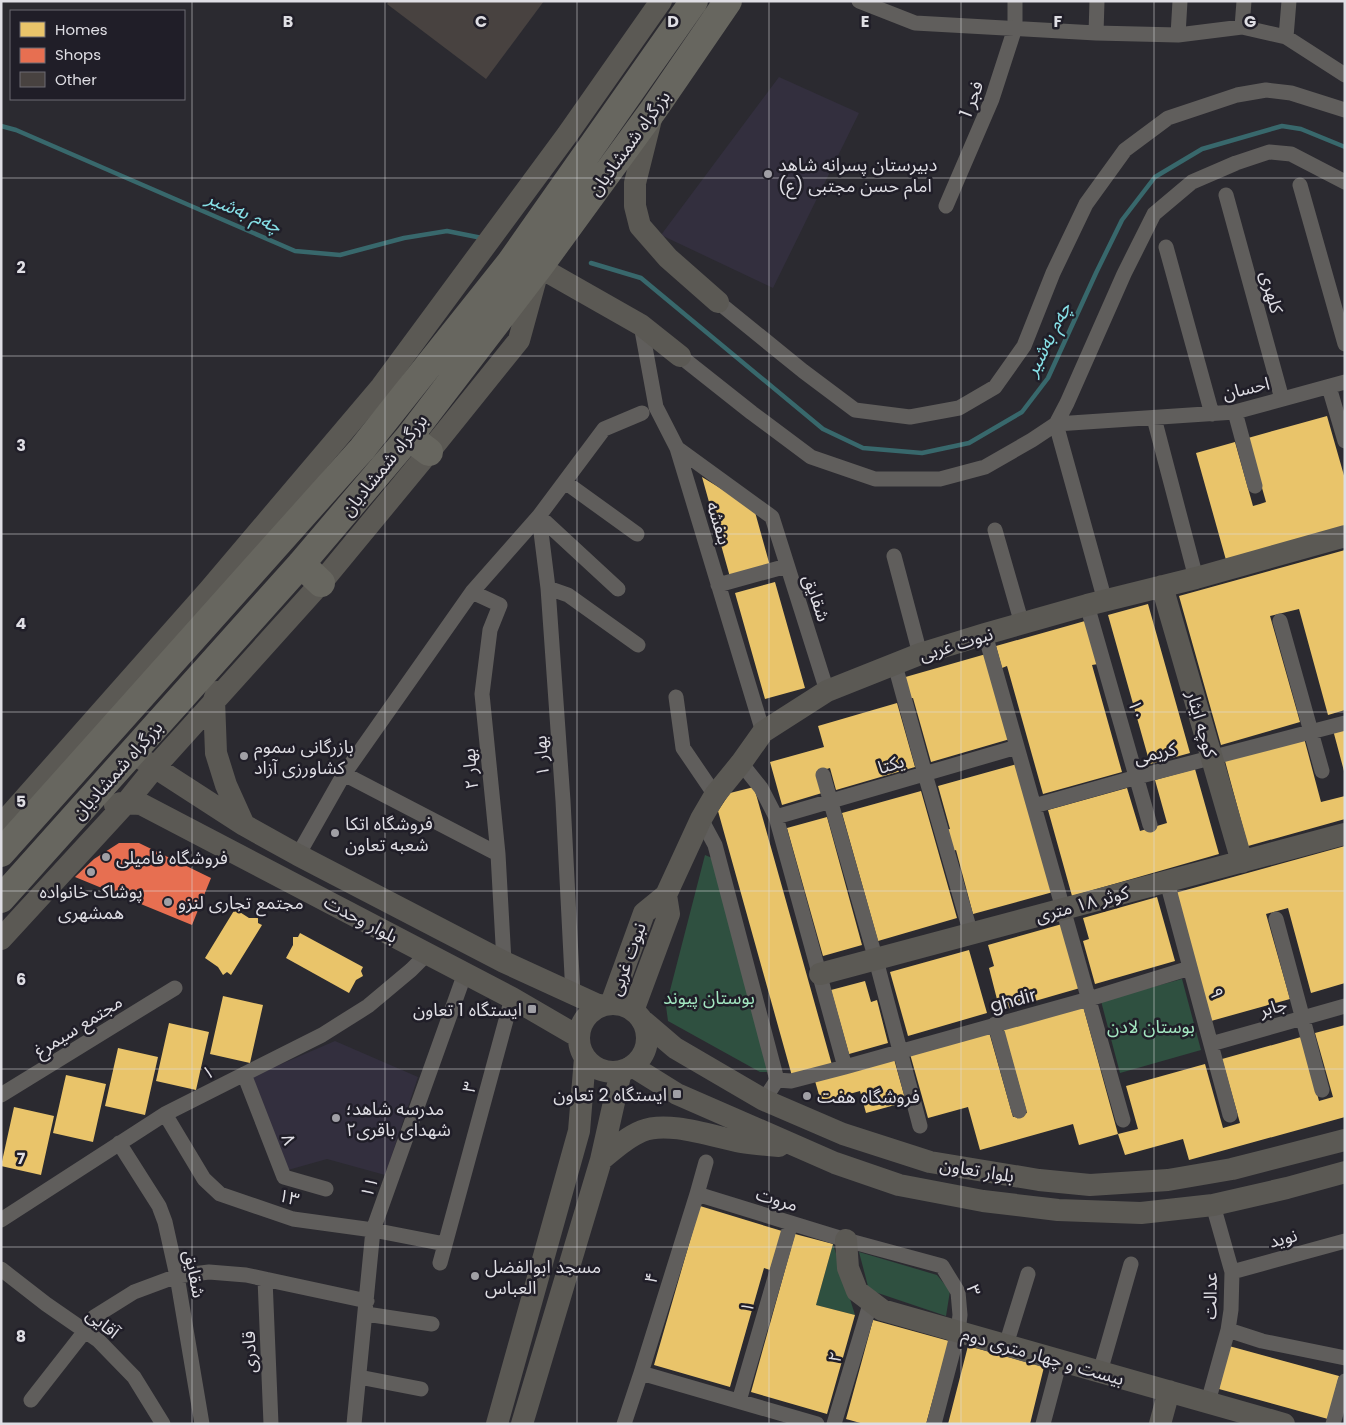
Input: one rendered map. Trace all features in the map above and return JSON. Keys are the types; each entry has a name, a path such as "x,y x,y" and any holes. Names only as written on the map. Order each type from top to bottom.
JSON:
{"highway":[{"name":"بزرگراه شمشادیان","path":"1,853 39,797 362,449 510,263 694,1"},
{"name":"بزرگراه شمشادیان","path":"1,899 237,637 311,573 419,444 539,267 654,109 728,1"}],"main road":[{"path":"6,819 39,797 209,590 381,388 567,135 661,1"},
{"path":"654,109 635,183 634,206 640,226 668,258 718,302"},
{"path":"539,267 641,325 680,356"},
{"name":"نبوت غربی","path":"606,1005 644,914 666,895 701,819 715,795 763,732 827,691 920,654 985,634 1345,536"},
{"path":"1,939 126,803 214,700 311,573"},
{"name":"کوچه ایثار","path":"1162,586 1242,862"},
{"path":"237,637 214,700 216,753 226,785 244,825"},
{"name":"بلوار وحدت","path":"132,753 244,825 298,855 504,962 573,994 606,1005"},
{"path":"158,813 152,797 153,787 166,782 180,784"},
{"path":"59,834 90,816 126,803"},
{"name":"بلوار وحدت","path":"126,803 141,804 512,998 582,1047"},
{"name":"کوثر ۱۸ متری","path":"820,974 1345,834"},
{"name":"نبوت غربی","path":"637,1015 668,914 666,895"},
{"path":"582,1047 591,1064 598,1068 613,1072 626,1069 639,1059 645,1050 646,1029 637,1015 623,1005 606,1005 592,1011 585,1018 581,1027 579,1131 499,1418 528,1422 626,1069"},
{"name":"بلوار تعاون","path":"637,1015 675,1048 764,1100 843,1134 930,1162 1039,1180 1090,1185 1168,1180 1232,1169 1345,1140"},
{"name":"بلوار تعاون","path":"626,1069 677,1094 835,1163 899,1184 983,1201 1058,1210 1141,1213 1213,1205 1345,1172"},
{"path":"601,1160 616,1147 644,1130 661,1128 687,1130 742,1142 800,1148"},
{"name":"بیست و چهار متری دوم","path":"846,1240 848,1268 857,1291 882,1310 1208,1402 1231,1417 1284,1424"},
{"path":"1160,1424 1169,1391"}],"street":[{"path":"859,1 915,23 1096,33 1178,35 1242,28 1286,37 1345,75"},
{"name":"فجر 1","path":"946,206 992,99 1015,28 1015,1"},
{"path":"1096,33 1097,1"},
{"path":"1178,35 1180,1"},
{"path":"1242,28 1244,1"},
{"path":"1286,37 1289,1"},
{"path":"718,302 803,371 855,410 910,417 959,408 995,387 1024,346 1053,273 1086,204 1125,150 1168,118 1237,95 1266,90 1291,93 1341,107 1345,110"},
{"path":"680,356 811,457 875,479 940,479 985,467 1056,424 1124,274 1154,214 1192,182 1236,163 1269,152 1291,154 1345,182"},
{"path":"1300,185 1345,344"},
{"name":"کلهری","path":"1226,195 1282,399"},
{"path":"1166,247 1212,414"},
{"name":"بنفشه","path":"641,325 656,407 677,448 763,732"},
{"name":"احسان","path":"1056,424 1235,412 1345,382"},
{"path":"1329,387 1345,441"},
{"path":"1235,412 1255,486"},
{"path":"298,855 344,774 472,592 538,516 604,429 642,413"},
{"path":"1154,418 1196,578"},
{"name":"۱۰","path":"1056,424 1136,777 1150,825"},
{"name":"شقایق","path":"677,448 772,517 827,691"},
{"path":"565,482 638,534"},
{"path":"538,516 618,589"},
{"name":"بهار ۱","path":"538,516 548,588 563,801 573,994"},
{"path":"995,530 1022,624"},
{"path":"894,556 920,654"},
{"path":"718,584 787,566"},
{"path":"548,588 568,595 638,645"},
{"name":"بهار ۲","path":"472,592 500,605 490,630 482,694 498,854 504,962"},
{"path":"1280,621 1322,771"},
{"path":"985,634 1123,1120"},
{"path":"895,664 924,774 971,934"},
{"path":"676,698 683,748 715,795"},
{"name":"کریمی","path":"1034,806 1136,777 1345,723"},
{"name":"یکتا","path":"776,817 1017,747"},
{"path":"741,763 761,788 776,817 845,1067"},
{"path":"344,774 498,854"},
{"path":"823,775 876,960 920,1126"},
{"path":"701,819 715,845 777,1080 764,1100"},
{"name":"۹","path":"1167,882 1230,1115"},
{"path":"1276,919 1322,1090"},
{"name":"۱","path":"1,1220 165,1114 322,1035 368,1006 427,954"},
{"name":"ghdir","path":"777,1080 792,1081 845,1067 1089,999 1190,968"},
{"name":"۱۱","path":"354,1424 373,1230 464,973"},
{"name":"مجتمع سیمرغ","path":"1,1095 175,988"},
{"name":"۳","path":"440,1263 512,998"},
{"name":"جابر","path":"1211,1044 1345,1006"},
{"path":"995,1024 1019,1111"},
{"name":"۸","path":"244,1074 284,1176 326,1189"},
{"name":"۱۳","path":"165,1114 204,1180 220,1194 293,1219 373,1230 445,1244"},
{"name":"شقایق","path":"119,1143 159,1206 165,1222 202,1424"},
{"name":"۴","path":"624,1424 706,1162"},
{"name":"مروت","path":"697,1194 846,1240"},
{"name":"عدالت","path":"1213,1205 1232,1272 1231,1310 1228,1330 1262,1341 1345,1358"},
{"name":"۱","path":"739,1401 790,1223"},
{"name":"۳","path":"846,1240 942,1266 958,1292 960,1315 958,1332 934,1424"},
{"name":"نوید","path":"1232,1272 1345,1241"},
{"path":"1100,1372 1130,1264"},
{"name":"آقایی","path":"1,1269 46,1304 98,1340 134,1377 163,1424"},
{"path":"31,1400 94,1317 134,1292 176,1276 209,1272 246,1275 432,1324"},
{"path":"1006,1345 1028,1274"},
{"name":"قادری","path":"265,1279 271,1424"},
{"name":"۲","path":"834,1424 871,1302"},
{"path":"1208,1402 1228,1330"},
{"path":"1043,1424 1060,1360"},
{"path":"641,1373 817,1424"},
{"path":"359,1378 421,1389"},
{"path":"1333,1424 1345,1381"}],"shaded area":[{"name":"دبیرستان پسرانه شاهد امام حسن مجتبی (ع)","path":"779,77 859,113 773,288 661,235"},
{"name":"مدرسه شاهد؛ شهدای باقری۲","path":"335,1041 418,1077 385,1175 327,1159 288,1170 251,1077"}],"green space":[{"name":"بوستان پیوند","path":"705,855 712,858 770,1072 760,1072 668,1021 666,1006"},
{"name":"بوستان لادن","path":"1182,979 1201,1050 1120,1073 1101,1001"},
{"path":"833,1244 855,1315 816,1305"},
{"path":"859,1252 937,1275 950,1291 946,1316 869,1290"}],"building: Homes":[{"path":"1327,416 1345,479 1345,527 1226,560 1196,453 1235,442 1253,506 1266,502 1248,438"},
{"path":"702,477 746,504 755,512 770,566 730,577"},
{"path":"1345,550 1345,710 1328,715 1299,609 1270,616 1300,722 1221,745 1179,596"},
{"path":"775,582 805,688 765,699 735,593"},
{"path":"1148,604 1190,753 1150,764 1108,615"},
{"path":"1085,621 1098,664 1092,665 1122,772 1043,794 1007,666 1002,668 996,646"},
{"path":"986,654 1010,739 931,762 913,698 908,699 902,678"},
{"path":"897,703 915,767 836,790 830,768 816,772 822,793 782,805 770,762 824,747 818,726"},
{"path":"1345,727 1345,771 1344,771 1333,730"},
{"path":"1304,738 1321,802 1345,796 1345,819 1248,846 1225,761"},
{"path":"1017,764 1053,892 973,914 956,850 950,852 944,830 950,829 938,786"},
{"path":"1195,769 1219,854 1072,896 1048,810 1127,788 1140,831 1167,823 1155,780"},
{"path":"754,787 832,1065 792,1076 718,811 730,793"},
{"path":"921,791 957,918 878,941 842,813"},
{"path":"827,817 862,945 823,956 787,828"},
{"path":"1345,846 1345,983 1311,993 1288,908 1266,914 1290,999 1211,1021 1175,893"},
{"path":"1157,897 1175,961 1095,984 1083,941 1089,939 1083,918"},
{"path":"235,909 249,918 258,918 258,923 262,925 231,975 227,972 223,975 218,967 205,958"},
{"path":"1062,924 1080,988 1000,1011 989,968 994,966 988,945"},
{"path":"300,933 363,967 361,971 363,976 356,980 349,993 286,958 293,945 293,937 298,937"},
{"path":"969,950 987,1013 908,1036 890,972"},
{"path":"865,981 871,1002 877,1000 888,1043 849,1054 831,990"},
{"path":"223,996 263,1005 250,1063 210,1054"},
{"path":"1083,1006 1118,1134 1079,1145 1073,1124 980,1150 968,1107 928,1118 910,1054 989,1032 1013,1117 1027,1113 1003,1028"},
{"path":"169,1023 209,1032 196,1090 156,1081"},
{"path":"1345,1025 1345,1117 1189,1160 1183,1139 1125,1155 1118,1134 1138,1129 1126,1086 1205,1064 1223,1128 1240,1123 1222,1059 1301,1037 1319,1101 1333,1097 1315,1033"},
{"path":"118,1048 158,1057 145,1115 105,1106"},
{"path":"894,1059 906,1102 866,1113 860,1091 821,1102 815,1081"},
{"path":"66,1075 106,1084 93,1142 53,1133"},
{"path":"14,1107 54,1116 41,1175 1,1166"},
{"path":"700,1206 782,1231 770,1270 764,1268 730,1387 654,1365"},
{"path":"795,1234 833,1244 816,1305 855,1315 827,1414 751,1392"},
{"path":"873,1320 949,1341 926,1424 864,1424 846,1419"},
{"path":"968,1346 1044,1367 1030,1424 948,1424"},
{"path":"1229,1346 1339,1376 1328,1419 1219,1389"}],"building: Shops":[{"name":"مجتمع تجاری لنزو","path":"119,843 139,843 211,878 192,925 75,877 94,859"}],"building: Other":[{"path":"389,1 544,1 486,79 387,4"}],"waterway":[{"name":"چەم بەشیر","path":"1,126 16,130 295,251 340,255 404,238 447,231 482,238"},
{"name":"چەم بەشیر","path":"591,263 641,278 823,429 863,448 922,453 969,443 1022,412 1048,378 1122,220 1155,177 1202,149 1282,126 1301,129 1345,147"}],"place":[{"name":"دبیرستان پسرانه شاهد امام حسن مجتبی (ع)","path":"768,174"},
{"name":"بازرگانی سموم کشاورزی آزاد","path":"244,756"},
{"name":"فروشگاه اتکا شعبه تعاون","path":"335,833"},
{"name":"فروشگاه فامیلی","path":"106,857"},
{"name":"پوشاک خانواده همشهری","path":"91,872"},
{"name":"مجتمع تجاری لنزو","path":"168,902"},
{"name":"ایستگاه 1 تعاون","path":"532,1009"},
{"name":"ایستگاه 2 تعاون","path":"677,1094"},
{"name":"فروشگاه هفت","path":"807,1096"},
{"name":"مدرسه شاهد؛ شهدای باقری۲","path":"336,1118"},
{"name":"مسجد ابوالفضل العباس","path":"475,1276"}]}
